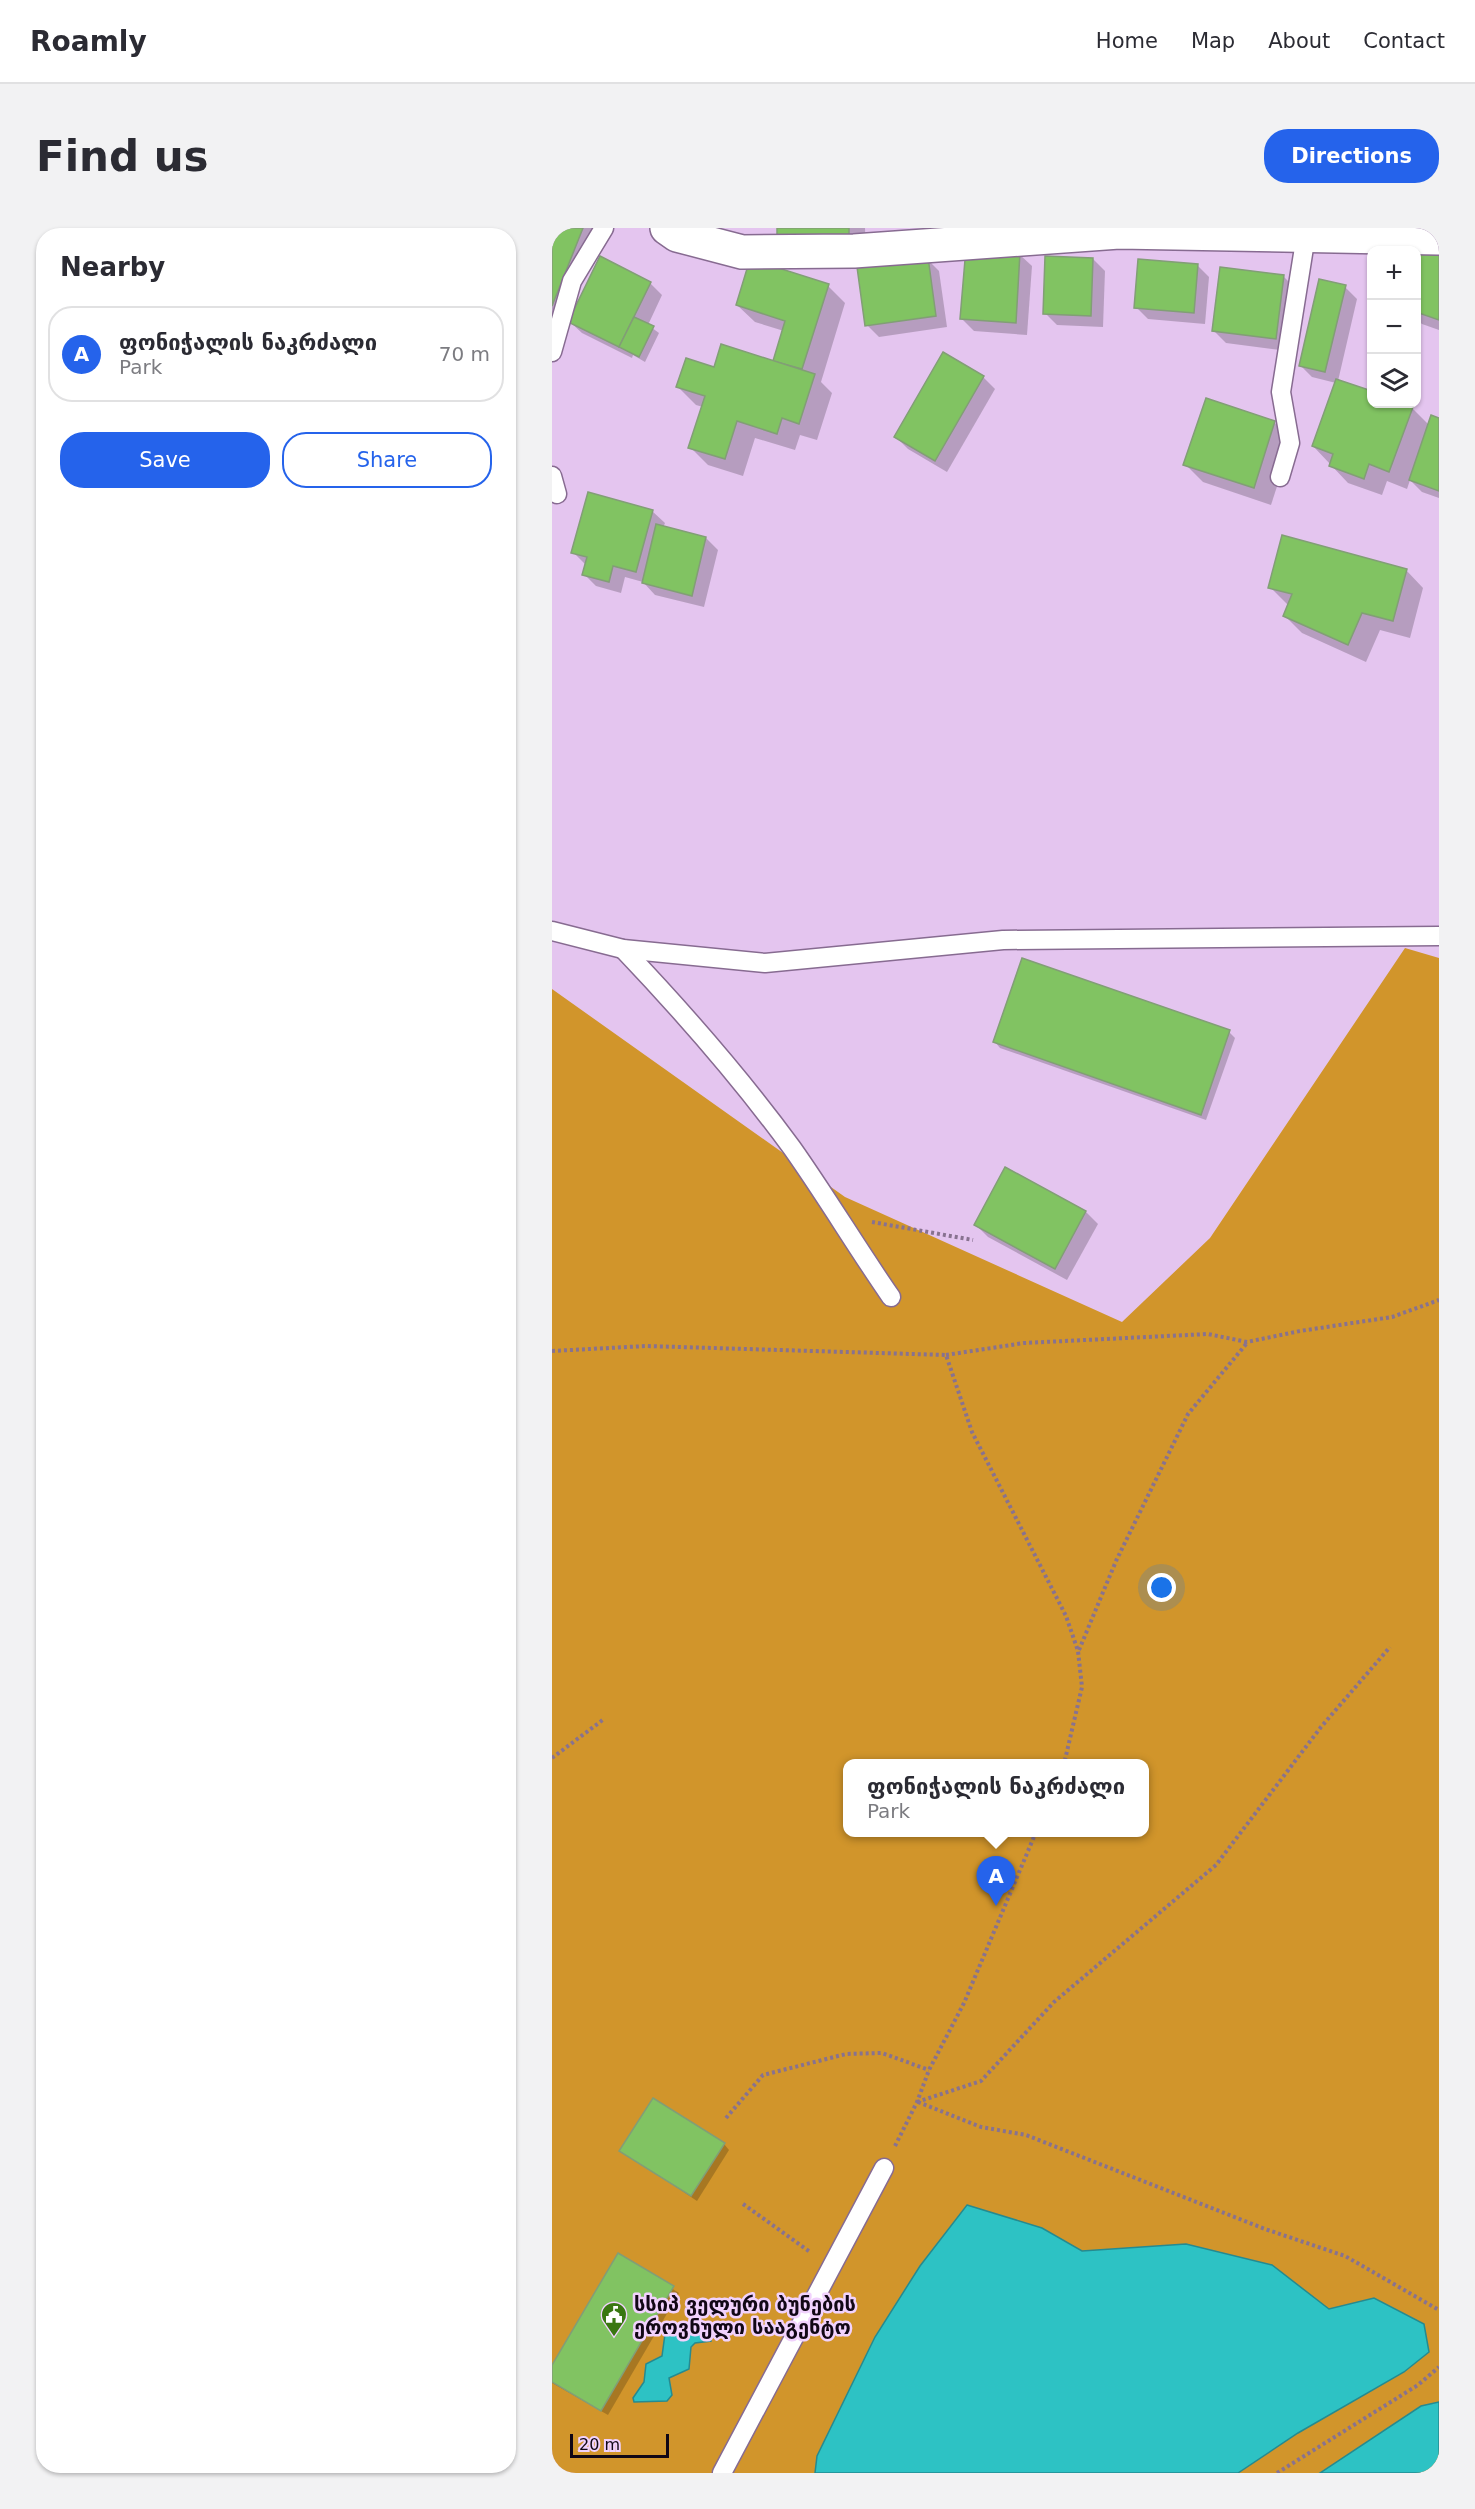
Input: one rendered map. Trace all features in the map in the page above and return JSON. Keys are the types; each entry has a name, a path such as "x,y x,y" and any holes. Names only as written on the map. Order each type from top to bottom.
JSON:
{"street":[{"path":"667,228 677,235 742,252 854,251 1106,230 1439,238"}],"lane":[{"path":"552,352 572,281 604,228"},
{"path":"1280,477 1290,443 1281,392 1306,236"},
{"path":"552,476 557,494"},
{"path":"552,931 623,949 765,963 1003,939 1439,936"},
{"path":"623,949 691,1021 793,1149 891,1297"},
{"path":"722,2473 884,2168"}],"path":[{"path":"836,1215 973,1240"},
{"path":"552,1351 646,1346 946,1355 1024,1343 1208,1334 1247,1342 1300,1331 1392,1317 1439,1300"},
{"path":"1078,1650 1116,1561 1188,1414 1247,1342"},
{"path":"946,1355 972,1432 1066,1616 1078,1650 1082,1687 1065,1759"},
{"path":"917,2102 981,2081 1053,2002 1216,1865 1321,1727 1390,1647"},
{"path":"552,1758 604,1719"},
{"path":"884,2168 917,2102 929,2070 964,2004 1034,1837"},
{"path":"726,2118 763,2075 846,2054 882,2053 929,2070"},
{"path":"917,2102 981,2127 1026,2135 1265,2229 1345,2256 1439,2310"},
{"path":"743,2204 831,2268"},
{"path":"1277,2473 1418,2385 1439,2367"}],"shaded area":[{"path":"1405,948 1439,958 1439,2473 552,2473 552,989 845,1197 1122,1322 1210,1238"},
{"path":"967,2205 1042,2228 1082,2251 1186,2244 1272,2265 1329,2309 1374,2298 1424,2324 1429,2352 1404,2372 1298,2433 1238,2473 815,2473 817,2456 875,2337 920,2266"},
{"path":"683,2324 705,2330 711,2336 711,2341 695,2343 691,2347 689,2369 669,2378 672,2395 667,2401 634,2402 633,2398 644,2382 646,2364 662,2356 665,2334"},
{"path":"1439,2402 1439,2473 1320,2473 1421,2406"}],"building":[{"path":"552,228 583,228 552,306"},
{"path":"777,228 849,228 849,237 777,240"},
{"path":"1424,245 1439,250 1439,320 1421,314 1421,253"},
{"path":"966,248 1020,252 1016,323 960,319"},
{"path":"600,256 651,282 619,347 568,322"},
{"path":"1045,256 1093,258 1091,316 1043,314"},
{"path":"928,257 936,316 865,326 857,267"},
{"path":"750,259 829,284 802,369 773,361 785,321 736,305"},
{"path":"1138,259 1198,264 1194,313 1134,308"},
{"path":"1220,267 1284,275 1276,339 1212,331"},
{"path":"1319,279 1346,285 1325,372 1299,366"},
{"path":"634,317 654,326 639,357 619,347"},
{"path":"721,344 815,374 799,424 782,418 777,434 737,421 725,459 688,448 705,396 676,387 686,358 714,367"},
{"path":"943,352 984,376 935,461 894,437"},
{"path":"1336,379 1367,389 1367,408 1413,408 1389,472 1369,464 1364,479 1329,466 1333,454 1312,446"},
{"path":"1206,398 1275,421 1254,488 1183,465"},
{"path":"1431,415 1439,418 1439,491 1409,480"},
{"path":"588,492 653,510 636,572 613,566 609,582 582,575 587,557 571,553"},
{"path":"656,524 706,537 692,596 642,583"},
{"path":"1282,535 1407,569 1393,621 1362,613 1348,645 1283,616 1292,594 1268,588"},
{"path":"1022,958 1230,1030 1201,1115 993,1042"},
{"path":"1005,1167 1086,1211 1055,1269 974,1225"},
{"path":"653,2098 725,2143 691,2196 619,2151"},
{"path":"618,2253 674,2286 601,2411 552,2382 552,2365"}],"place":[{"name":"ფონიჭალის ნაკრძალი","path":"996,1906"},
{"name":"სსიპ ველური ბუნების ეროვნული სააგენტო","path":"614,2338"}]}
